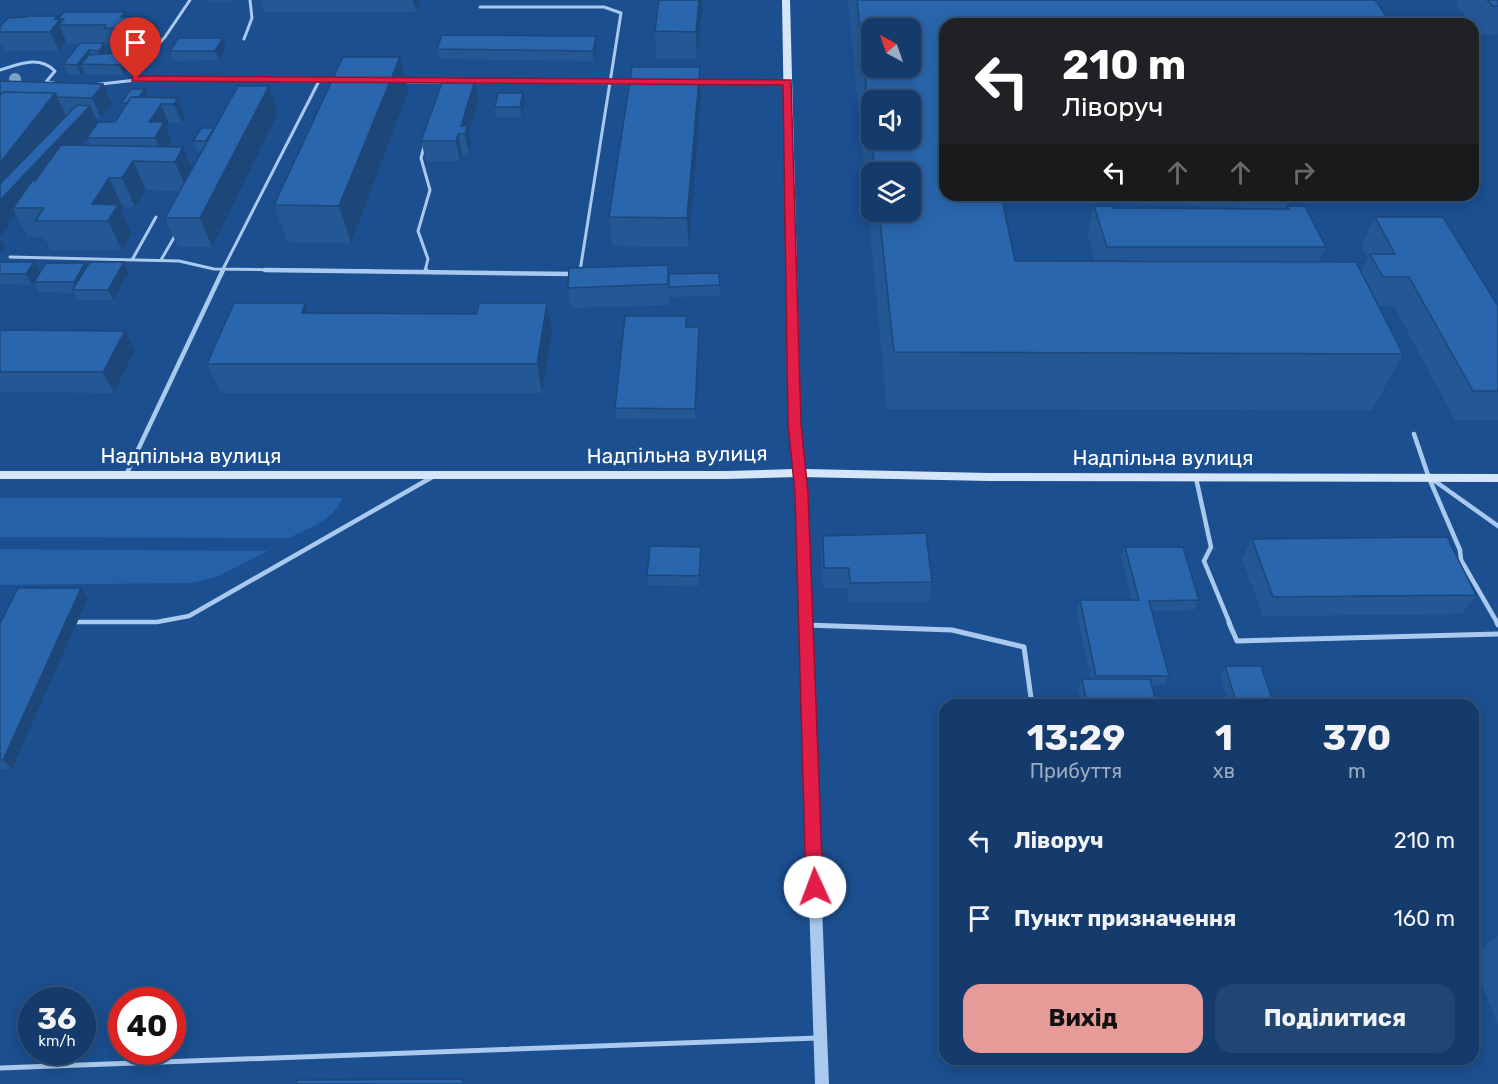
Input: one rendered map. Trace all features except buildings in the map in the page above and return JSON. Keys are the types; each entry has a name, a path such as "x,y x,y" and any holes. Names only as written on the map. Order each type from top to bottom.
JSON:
{"main road":[{"path":"786,0 795,424 800,473"},
{"name":"Надпільна вулиця","path":"0,474 728,476 800,473 989,477 1498,478"}],"street":[{"path":"800,473 822,1084"}],"lane":[{"path":"136,79 139,66 165,37 190,0"},
{"path":"244,39 252,18 250,0"},
{"path":"10,257 161,260 224,268 580,274 621,16 617,10 604,7 480,7"},
{"path":"0,70 28,61 47,63 55,71 47,82 39,86"},
{"path":"85,85 136,79 342,81"},
{"path":"126,475 224,268 320,81"},
{"path":"47,82 61,84"},
{"path":"400,82 459,82"},
{"path":"470,82 644,83"},
{"path":"689,82 788,82"},
{"path":"426,141 421,158 430,190 418,231 428,259 426,272"},
{"path":"132,260 156,217"},
{"path":"161,260 178,229"},
{"path":"1414,434 1429,478 1460,550 1461,560 1498,625"},
{"path":"67,622 156,622 189,616 435,476"},
{"path":"1196,478 1211,547 1204,561 1237,641 1498,634"},
{"path":"1429,478 1498,526"},
{"path":"806,625 952,630 1024,648 1031,699"},
{"path":"0,1068 820,1038"}],"shaded area":[{"path":"0,498 342,498 327,518 289,538 0,537"},
{"path":"0,549 268,551 217,577 190,583 0,585"}],"route":[{"path":"136,79 611,83 788,82 795,424 801,493 815,887"}]}
